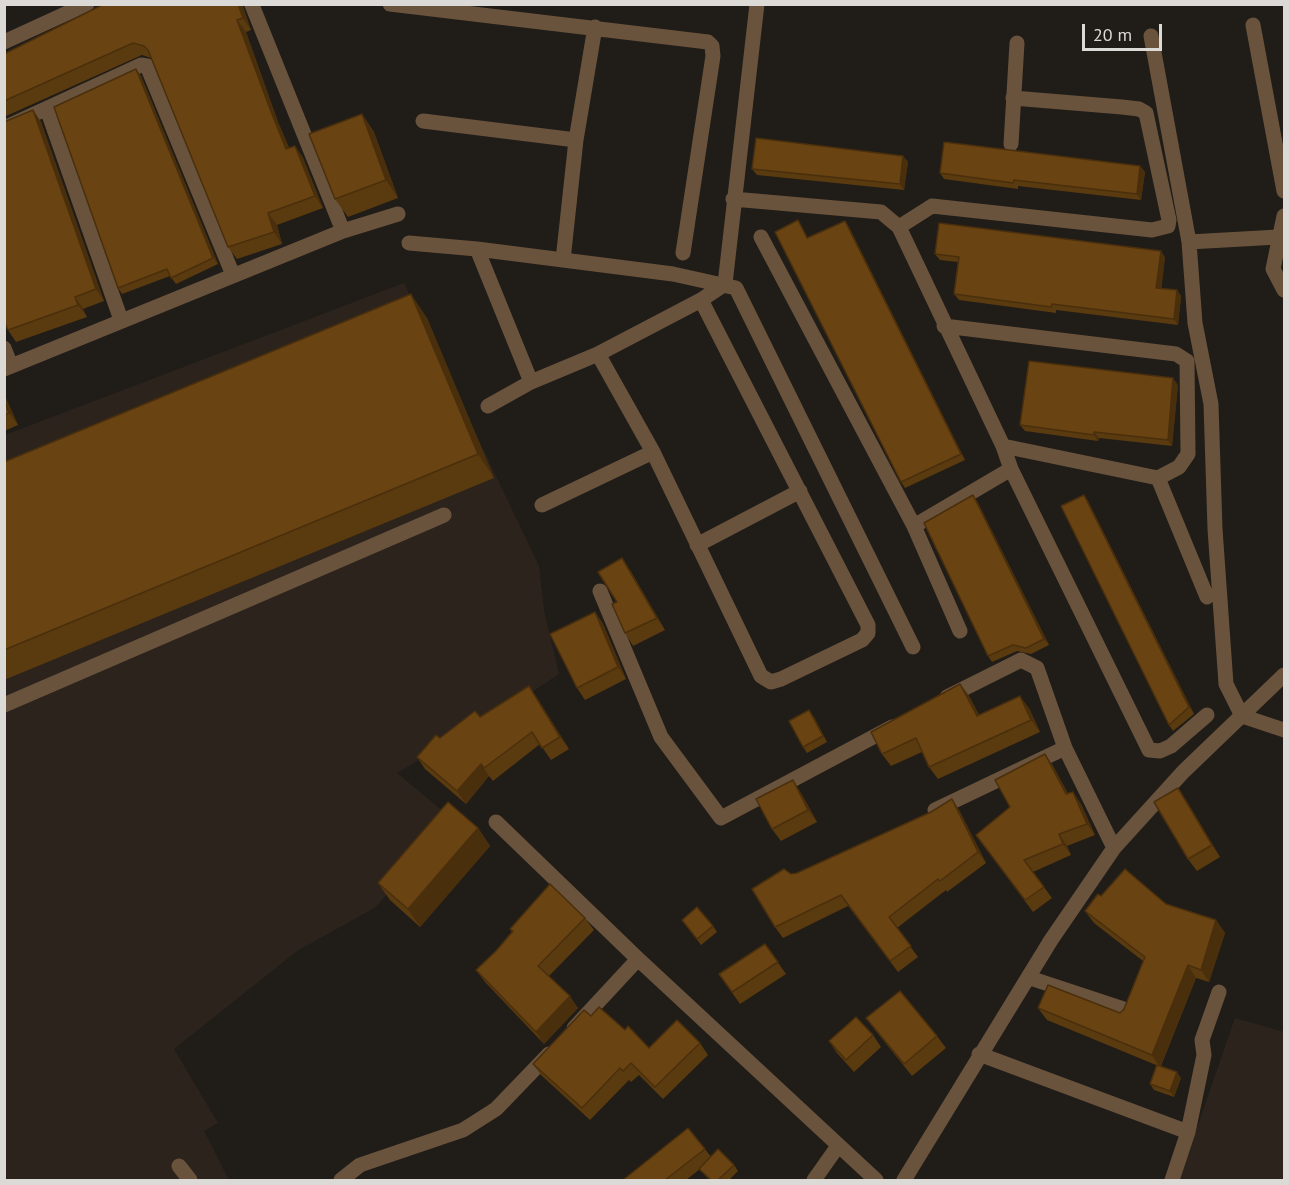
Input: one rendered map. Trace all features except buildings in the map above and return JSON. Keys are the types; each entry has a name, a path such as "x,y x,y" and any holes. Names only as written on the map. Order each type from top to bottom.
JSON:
{"street":[{"path":"4,42 87,4"},
{"path":"390,4 699,40 712,46 683,253"},
{"path":"725,284 757,4"},
{"path":"252,5 343,231"},
{"path":"1253,25 1284,191"},
{"path":"563,260 576,140 595,27"},
{"path":"1151,36 1189,242 1195,323 1211,404 1215,529 1226,684 1242,716 1284,730"},
{"path":"1011,144 1017,43"},
{"path":"4,128 141,65 147,66 233,275"},
{"path":"899,227 932,206 1152,230 1167,226 1169,220 1146,113 1122,107 1013,98"},
{"path":"48,109 121,320"},
{"path":"423,121 576,140"},
{"path":"733,200 881,212 899,227 944,326 1003,446 1011,469 1149,750 1160,751 1171,746 1207,715"},
{"path":"4,348 8,367 343,231 398,214"},
{"path":"1284,216 1273,269 1284,290"},
{"path":"761,237 914,526 960,631"},
{"path":"1189,242 1278,237"},
{"path":"409,243 477,249 673,274 736,288 913,647"},
{"path":"477,249 531,382"},
{"path":"488,406 531,382 598,354 701,300 725,284"},
{"path":"598,354 652,452 761,676 771,682 862,640 868,633 868,625 701,300"},
{"path":"944,326 1181,356 1187,361 1188,454 1179,467 1158,478 1003,446"},
{"path":"542,505 652,452"},
{"path":"914,526 1011,469"},
{"path":"1158,478 1207,597"},
{"path":"697,545 800,491"},
{"path":"4,705 444,516"},
{"path":"600,591 661,737 721,818 909,717"},
{"path":"930,706 1021,660 1037,668 1065,748 1114,848"},
{"path":"904,1180 979,1054 1030,978 1051,940 1114,848 1183,772 1284,675"},
{"path":"917,819 1065,748"},
{"path":"496,822 876,1180"},
{"path":"341,1180 360,1165 463,1130 496,1109 639,959"},
{"path":"1030,978 1124,1009"},
{"path":"1172,1180 1188,1132 1204,1055 1202,1040 1219,992"},
{"path":"979,1054 1188,1132"},
{"path":"814,1180 838,1146"},
{"path":"178,1167 190,1180"}],"shaded area":[{"path":"404,283 539,566 544,610 559,674 505,710 397,773 452,819 376,907 297,951 174,1049 218,1123 204,1131 229,1180 5,1180 5,435"},
{"path":"1235,1018 1284,1032 1284,1180 1179,1180"}]}
